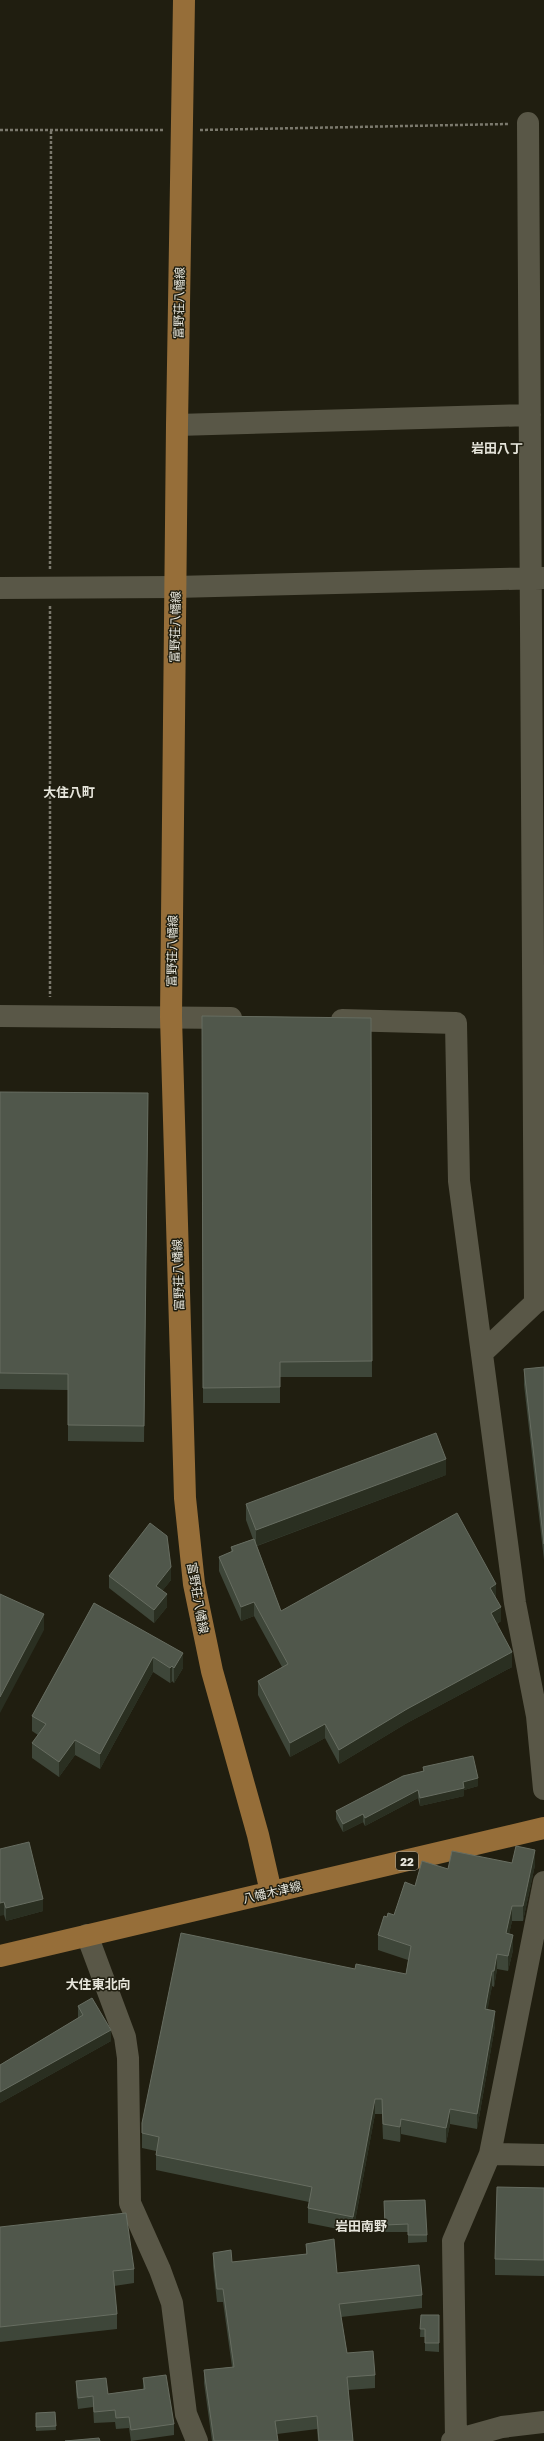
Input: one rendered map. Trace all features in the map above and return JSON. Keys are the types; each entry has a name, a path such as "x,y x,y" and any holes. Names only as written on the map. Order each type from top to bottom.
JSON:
{"main road":[{"name":"富野荘八幡線","path":"184,0 176,425 171,1017 185,1498 194,1584 212,1671 258,1835 271,1892"},
{"name":"八幡木津線","path":"0,1956 544,1828"}],"street":[{"path":"482,1353 539,1301 533,1041 537,578 530,415 528,123"},
{"path":"176,425 530,415"},
{"path":"0,588 175,587 537,578"},
{"path":"0,1016 249,1018"},
{"path":"320,1020 456,1022 459,1181 515,1603 537,1716 544,1789"},
{"path":"544,1882 490,2154 453,2241 454,2440 502,2427 544,2422"},
{"path":"87,1935 125,2036 128,2058 130,2203 160,2270 172,2302 186,2414 197,2441"},
{"path":"490,2154 544,2155"}],"path":[{"path":"0,130 182,130 424,127 528,123"}],"building":[{"path":"202,1016 371,1018 372,1361 280,1362 280,1387 203,1388"},
{"path":"0,1092 148,1093 144,1426 68,1425 68,1374 0,1373"},
{"path":"544,1367 544,1544 524,1369"},
{"path":"436,1433 446,1459 256,1530 246,1504"},
{"path":"457,1513 496,1584 490,1588 501,1607 491,1613 512,1652 407,1709 339,1750 325,1724 290,1743 258,1681 288,1664 254,1602 241,1607 219,1557 233,1551 231,1547 254,1539 281,1611"},
{"path":"150,1523 167,1536 171,1567 156,1586 167,1594 154,1610 109,1576"},
{"path":"0,1594 44,1614 0,1697"},
{"path":"94,1603 183,1653 174,1668 172,1666 170,1668 153,1657 100,1754 75,1740 59,1762 32,1743 46,1724 32,1716"},
{"path":"473,1756 478,1778 463,1782 464,1788 420,1798 418,1790 365,1818 363,1814 343,1824 336,1811 403,1776 424,1771 423,1767"},
{"path":"29,1842 43,1899 6,1908 4,1902 0,1903 0,1849"},
{"path":"516,1846 535,1850 523,1906 512,1906 506,1933 513,1935 508,1956 497,1954 494,1971 492,1971 485,2009 495,2011 477,2114 450,2109 446,2128 401,2119 400,2127 383,2124 382,2099 375,2099 353,2217 308,2208 312,2187 156,2155 159,2137 142,2133 142,2123 181,1933 355,1969 356,1964 406,1974 411,1946 378,1935 384,1916 387,1917 388,1913 394,1915 405,1882 415,1886 422,1861 448,1869 452,1851 512,1863"},
{"path":"92,1998 111,2030 0,2092 0,2065 83,2015 78,2006"},
{"path":"497,2187 544,2188 544,2260 495,2259"},
{"path":"425,2200 427,2235 408,2235 408,2224 385,2225 384,2201"},
{"path":"126,2213 134,2269 113,2271 117,2314 0,2327 0,2227"},
{"path":"334,2239 337,2273 419,2265 422,2295 339,2304 347,2353 373,2351 375,2375 347,2377 353,2441 319,2441 317,2416 275,2421 278,2441 214,2441 204,2370 234,2367 223,2289 217,2289 213,2253 231,2250 232,2262 307,2254 306,2244"},
{"path":"421,2315 439,2315 439,2343 425,2343 425,2329 420,2329"},
{"path":"166,2375 174,2424 131,2430 129,2417 116,2418 115,2410 94,2412 93,2396 78,2398 76,2381 106,2378 108,2394 145,2389 143,2378"},
{"path":"55,2412 56,2426 36,2427 36,2413"},
{"path":"99,2438 100,2441 65,2441"}],"district":[{"name":"岩田八丁","path":"497,448"},
{"name":"大住八町","path":"69,792"},
{"name":"大住東北向","path":"98,1984"},
{"name":"岩田南野","path":"361,2226"}]}
